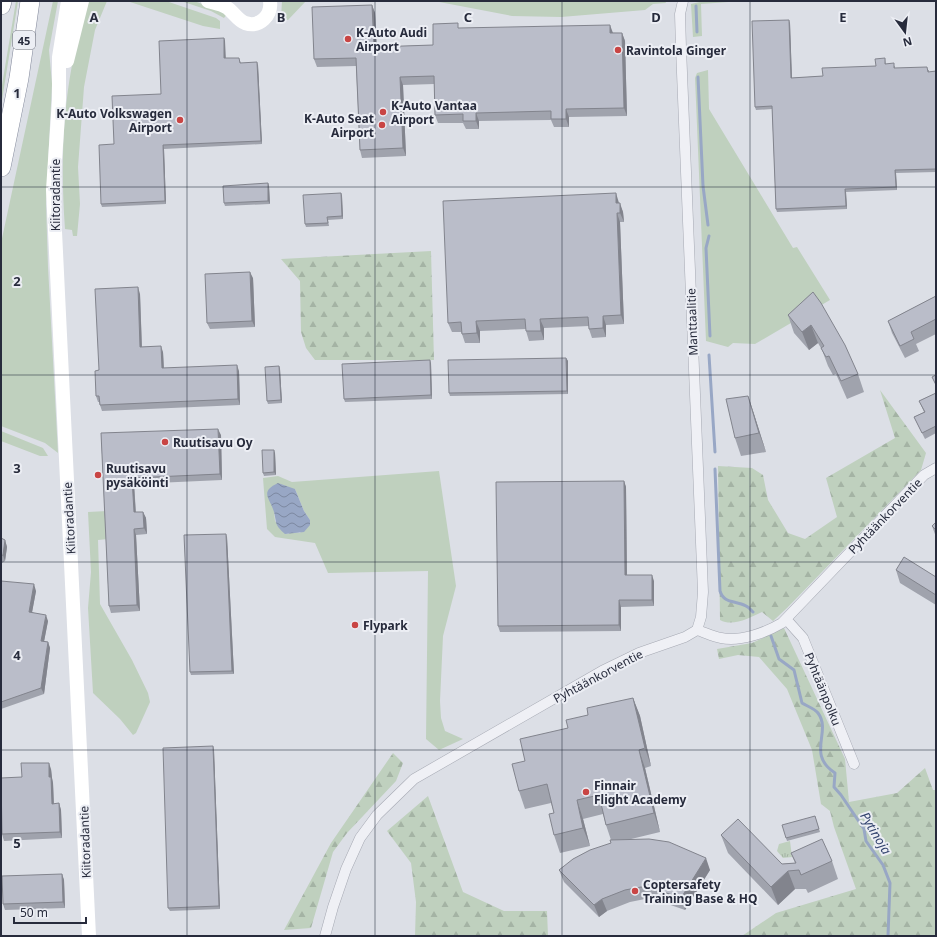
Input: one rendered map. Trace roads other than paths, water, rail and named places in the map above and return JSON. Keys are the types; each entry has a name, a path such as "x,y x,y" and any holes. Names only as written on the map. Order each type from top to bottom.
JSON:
{"highway":[{"path":"1,5 2,1"},
{"name":"45","path":"1,167 19,78 30,1"}],"main road":[{"name":"Kiitoradantie","path":"68,1 59,56 59,100 54,190 55,247 80,721 89,936"},
{"name":"Kiitoradantie","path":"59,100 82,1"},
{"path":"208,1 233,7 245,23 259,23 268,14 270,1"}],"street":[{"name":"Manttaalitie","path":"675,1 680,14"},
{"name":"Manttaalitie","path":"683,1 680,14 703,592 701,618 696,630"},
{"name":"Pyhtäänkorventie","path":"325,936 346,869 360,838 377,815 414,780 602,671 639,653 685,637 696,630 720,638 737,638 764,632 775,627 786,620 924,475 936,468"},
{"name":"Pyhtäänpolku","path":"786,620 803,638 854,764"}],"water":[{"path":"278,483 295,489 304,511 310,520 310,525 304,532 285,534 277,526 267,492 272,486"}],"waterway":[{"path":"696,6 697,32"},
{"path":"698,77 703,186 708,225"},
{"path":"709,236 706,248 710,336"},
{"path":"709,355 715,452"},
{"path":"715,469 720,591 727,600 747,606 753,612"},
{"name":"Pytinoja","path":"771,636 779,659 794,670 802,703 817,712 822,720 822,758 827,766 835,773 834,787 864,829 866,841 883,865 890,883 888,936"}],"place":[{"name":"K-Auto Audi Airport","path":"348,39"},
{"name":"Ravintola Ginger","path":"618,50"},
{"name":"K-Auto Vantaa Airport","path":"383,112"},
{"name":"K-Auto Volkswagen Airport","path":"180,120"},
{"name":"K-Auto Seat Airport","path":"382,125"},
{"name":"Ruutisavu Oy","path":"165,442"},
{"name":"Ruutisavu pysäköinti","path":"98,475"},
{"name":"Flypark","path":"355,625"},
{"name":"Finnair Flight Academy","path":"586,792"},
{"name":"Coptersafety Training Base & HQ","path":"635,891"}]}
